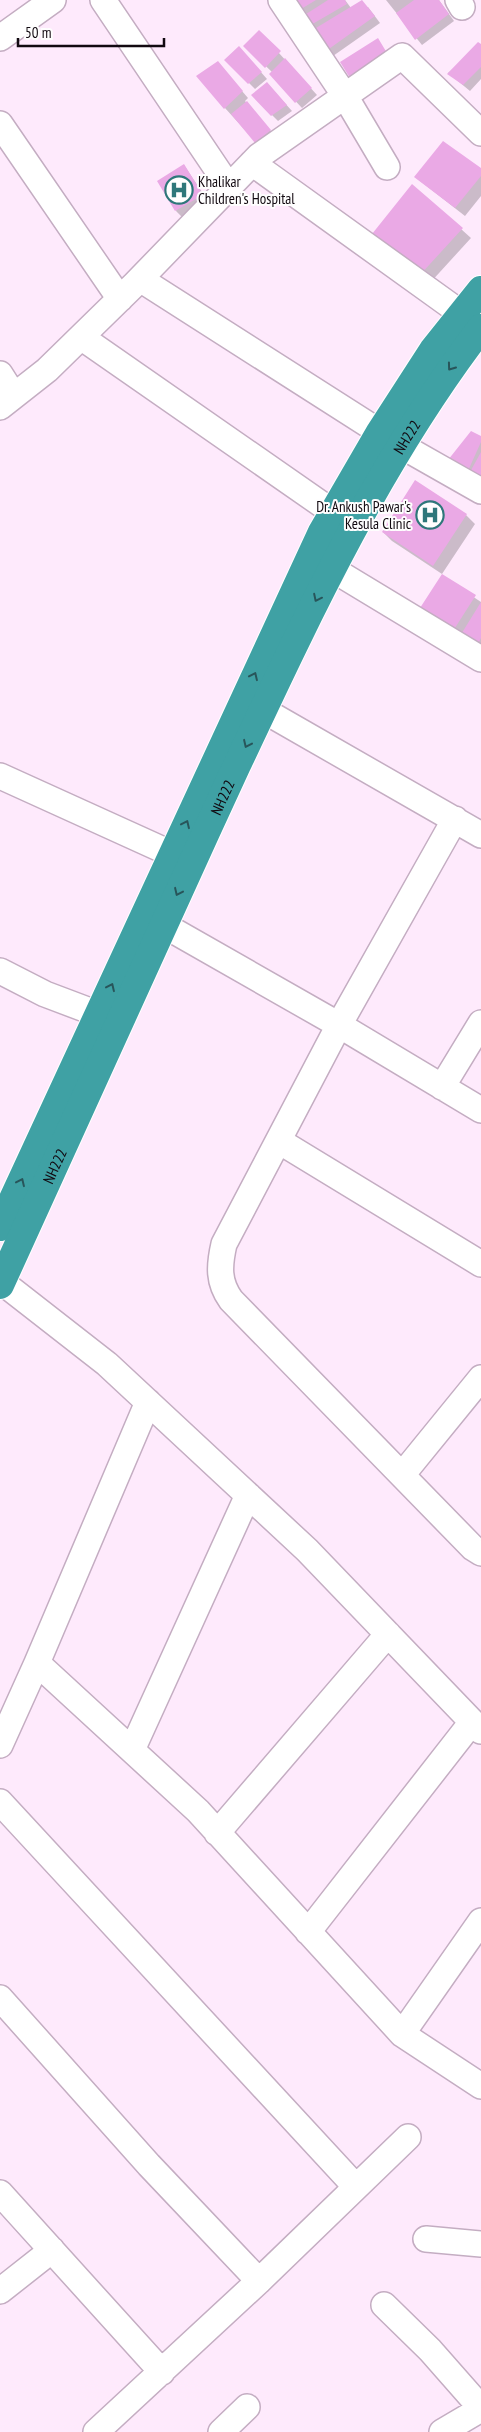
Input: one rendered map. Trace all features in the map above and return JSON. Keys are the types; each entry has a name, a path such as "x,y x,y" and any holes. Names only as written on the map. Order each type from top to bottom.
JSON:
{"highway":[{"name":"NH222","path":"1,1284 154,919 172,854 322,532 390,439 450,369 472,321 481,290"},
{"name":"NH222","path":"0,1227 98,1014 154,919 263,710 332,569 390,439"}],"street":[{"path":"0,38 53,0"},
{"path":"104,0 229,187"},
{"path":"281,0 345,96 387,166"},
{"path":"0,374 7,401 47,370 81,337 259,156 402,56 481,134"},
{"path":"0,124 120,299"},
{"path":"252,163 472,321"},
{"path":"140,279 390,439 481,491"},
{"path":"81,337 334,514"},
{"path":"332,569 481,659"},
{"path":"263,710 481,835"},
{"path":"0,776 172,854"},
{"path":"454,819 339,1025 224,1244 220,1275 223,1289 232,1300 402,1475 481,1553"},
{"path":"154,919 339,1025 481,1110"},
{"path":"0,971 45,994 98,1014"},
{"path":"442,1087 481,1023"},
{"path":"279,1141 481,1264"},
{"path":"1,1284 107,1364 248,1494 307,1550 477,1727 308,1932"},
{"path":"402,1475 481,1378"},
{"path":"0,1745 148,1402"},
{"path":"132,1750 248,1494"},
{"path":"217,1833 388,1634"},
{"path":"37,1662 198,1811 402,2034 481,2086"},
{"path":"0,1802 356,2187"},
{"path":"402,2034 481,1921"},
{"path":"0,1998 149,2165 259,2281"},
{"path":"96,2432 259,2281 408,2137"},
{"path":"0,2193 162,2372"},
{"path":"426,2239 481,2244"},
{"path":"0,2292 52,2250"},
{"path":"384,2305 430,2350 481,2409 442,2432"},
{"path":"221,2432 247,2407"}],"building":[{"path":"295,0 316,0 301,9"},
{"path":"328,0 345,0 347,4 309,26 303,16"},
{"path":"362,0 375,16 326,51 311,31"},
{"path":"414,0 439,0 449,14 415,40 396,13"},
{"path":"259,30 281,51 265,68 243,46"},
{"path":"378,38 387,53 350,78 340,62"},
{"path":"478,42 481,44 481,67 463,85 447,74"},
{"path":"239,46 262,72 248,84 224,60"},
{"path":"285,58 312,88 295,103 269,74"},
{"path":"218,61 243,91 224,109 196,76"},
{"path":"267,82 287,105 271,116 251,95"},
{"path":"247,101 271,130 255,143 231,114"},
{"path":"443,141 481,168 481,176 455,208 414,177"},
{"path":"184,164 203,195 175,211 157,181"},
{"path":"412,184 463,228 419,276 368,239"},
{"path":"471,431 481,436 481,442 467,473 448,460"},
{"path":"481,452 481,479 470,472"},
{"path":"415,480 467,514 433,566 382,532"},
{"path":"442,574 476,595 453,631 420,608"},
{"path":"481,602 481,638 477,646 460,636"}],"place":[{"name":"Khalikar Children's Hospital","path":"179,190"},
{"name":"Dr. Ankush Pawar's Kesula Clinic","path":"430,515"}]}
